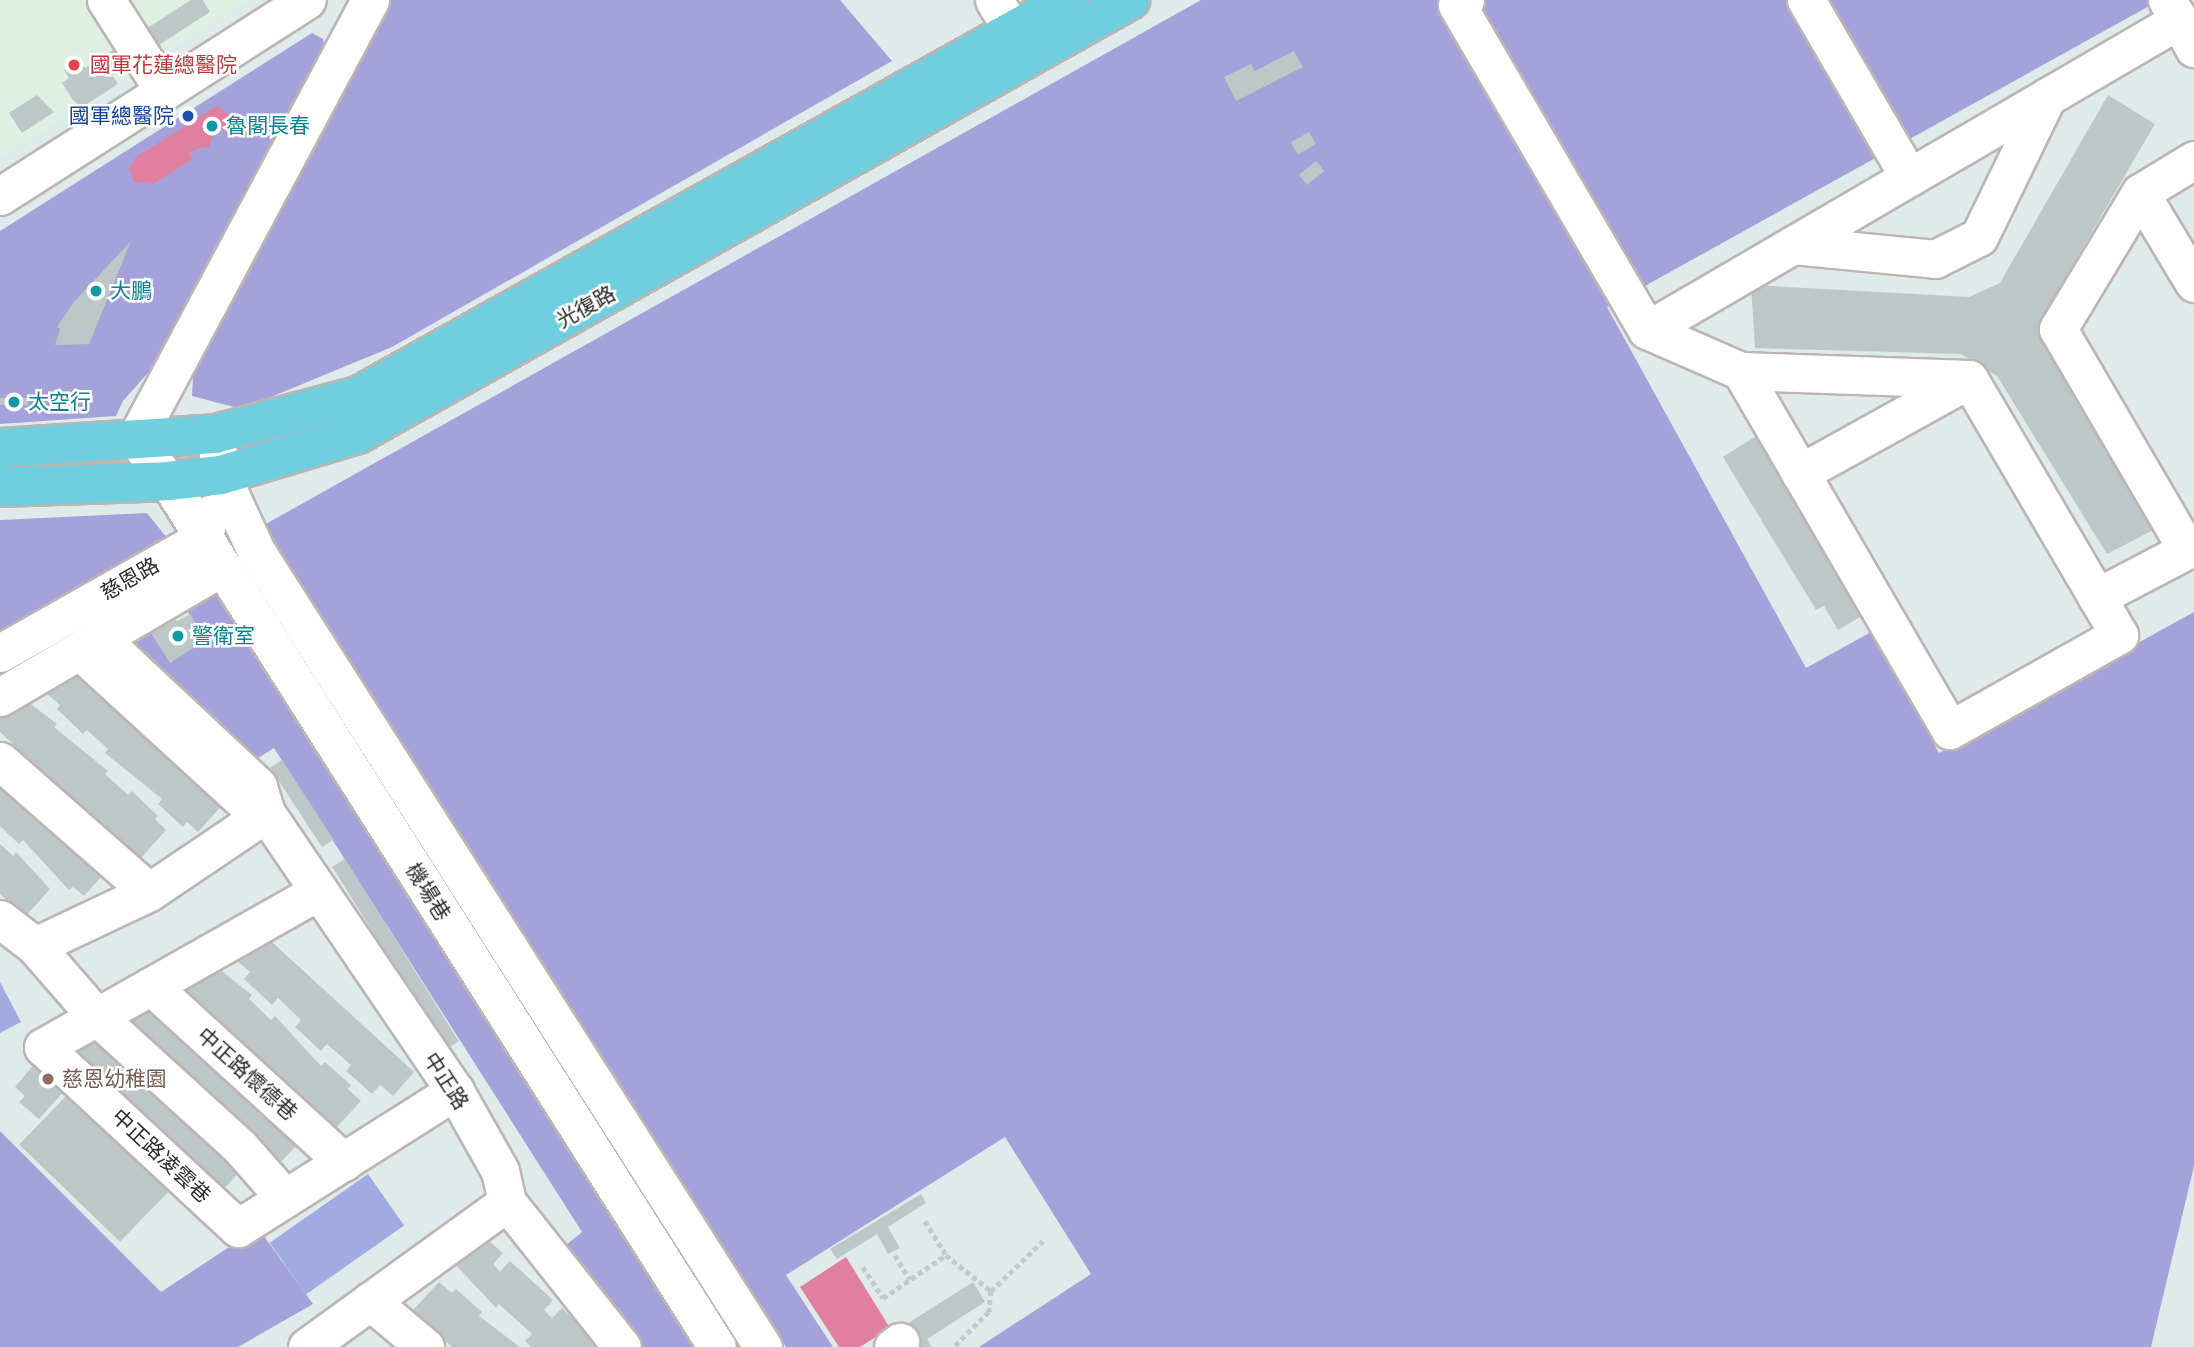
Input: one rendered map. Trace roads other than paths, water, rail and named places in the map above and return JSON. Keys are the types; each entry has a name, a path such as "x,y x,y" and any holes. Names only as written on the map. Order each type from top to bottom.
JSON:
{"main road":[{"name":"光復路","path":"0,448 215,435 358,396 1068,0"},
{"name":"光復路","path":"0,487 169,481 221,475 358,434 1012,29 1130,0"}],"street":[{"path":"106,0 164,91"},
{"path":"3,188 164,91 307,0"},
{"path":"136,439 370,0"},
{"path":"1465,0 1457,5 1647,330 1741,371 1969,379"},
{"path":"1806,0 1909,177"},
{"path":"1647,330 2047,97 2180,23"},
{"path":"1793,245 1935,259 1979,237 2047,97"},
{"path":"2097,597 2191,548 2058,329 2140,193 2194,160"},
{"path":"2140,193 2194,283"},
{"path":"1741,371 1950,730 2119,635 1969,379"},
{"path":"1800,473 1969,379"},
{"name":"機場巷","path":"215,435 221,475 256,551 763,1347"},
{"name":"機場巷","path":"136,439 169,481 212,553 717,1347"},
{"path":"0,697 90,645 212,553 221,475"},
{"name":"慈恩路","path":"0,653 212,553"},
{"name":"中正路","path":"90,645 258,786 266,813 454,1091 500,1171 507,1202 622,1347"},
{"path":"293,680 325,659"},
{"path":"0,761 149,892"},
{"path":"35,946 149,892 266,813"},
{"path":"95,1014 151,986 318,891"},
{"path":"0,919 35,946 95,1014 240,1147 285,1198 454,1091"},
{"name":"中正路懷德巷","path":"151,986 344,1162"},
{"name":"中正路凌雲巷","path":"95,1014 43,1047 238,1228 285,1198"},
{"path":"307,1347 507,1202"},
{"path":"370,1301 425,1347"}],"place":[{"name":"國軍花蓮總醫院","path":"74,65"},
{"name":"國軍總醫院","path":"188,116"},
{"name":"魯閣長春","path":"212,126"},
{"name":"大鵬","path":"96,291"},
{"name":"太空行","path":"14,402"},
{"name":"警衛室","path":"178,636"},
{"name":"慈恩幼稚園","path":"48,1079"}]}
